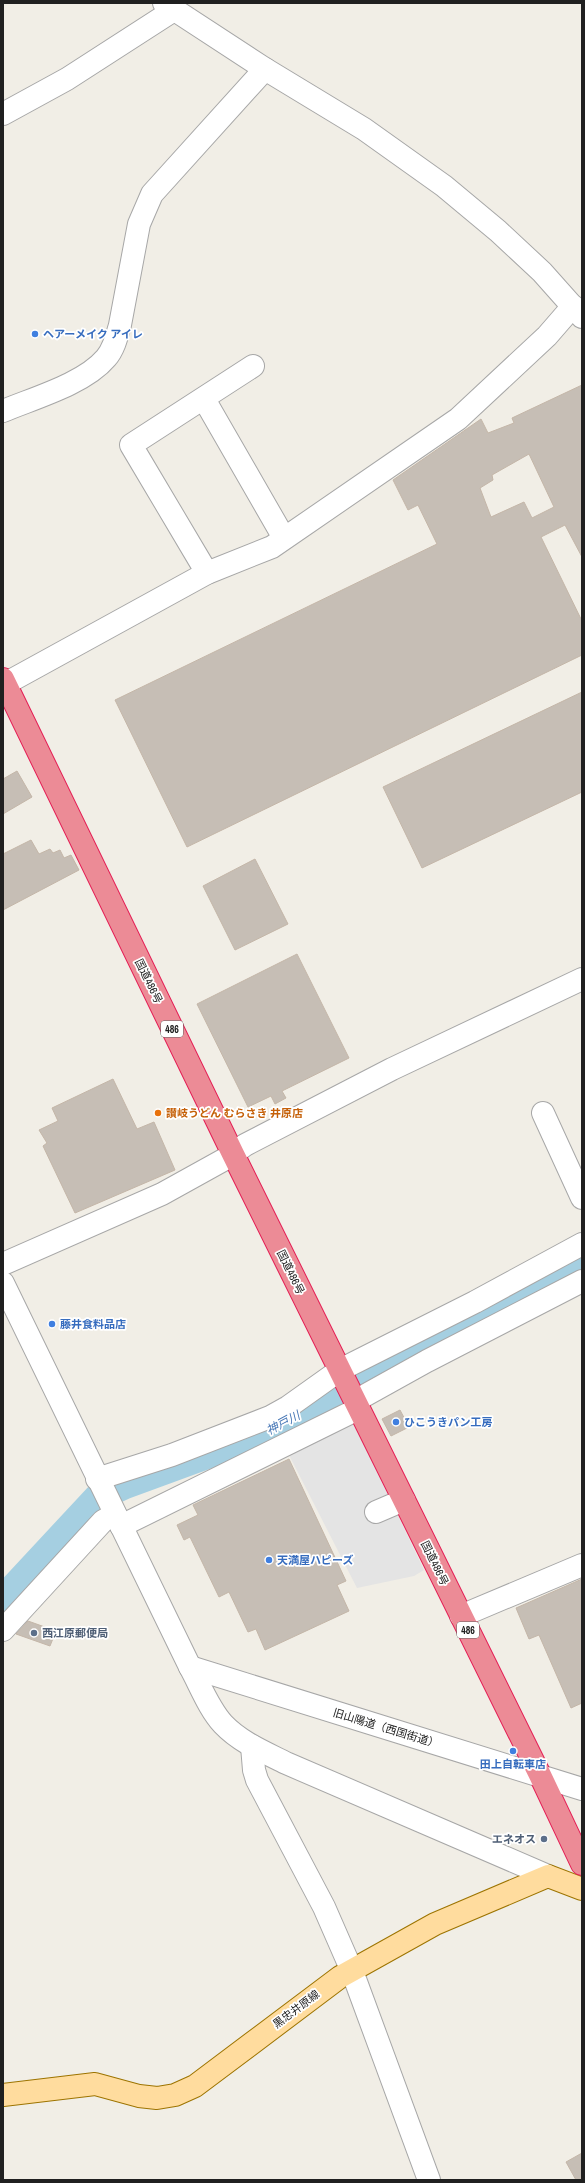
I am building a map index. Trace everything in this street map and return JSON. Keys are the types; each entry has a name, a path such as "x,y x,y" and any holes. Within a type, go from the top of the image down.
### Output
{"highway":[{"name":"国道486号","path":"4,682 233,1154 540,1775 582,1864"}],"main road":[{"path":"548,1876 582,1889"},
{"name":"黒忠井原線","path":"3,2095 95,2084 139,2096 157,2098 175,2095 195,2086 312,1996 352,1971 435,1924 548,1876"}],"street":[{"path":"3,114 67,79 169,6 265,69 364,129 444,186 498,230 542,272 578,312 547,336 458,419 431,440 272,547 207,573 4,682"},
{"path":"3,412 74,381 92,370 106,358 116,341 139,224 152,194 265,69"},
{"path":"207,573 131,445 253,366"},
{"path":"204,399 284,538"},
{"path":"3,1264 162,1194 233,1154 245,1145 392,1069 582,980"},
{"path":"543,1113 582,1198"},
{"path":"98,1482 270,1417 288,1407 350,1391 475,1302 582,1244"},
{"path":"3,1630 103,1521 350,1391 427,1361 582,1281"},
{"path":"3,1283 98,1482 190,1667 222,1723 238,1738 286,1764 548,1876"},
{"path":"376,1512 404,1500"},
{"path":"461,1616 582,1565"},
{"name":"旧山陽道（西国街道）","path":"190,1667 582,1789"},
{"path":"252,1746 254,1770 257,1780 324,1907 352,1971 429,2180"}],"shaded area":[{"path":"353,1421 424,1570 414,1576 357,1588 288,1453"}],"building":[{"path":"582,385 582,557 565,525 541,537 582,621 582,655 187,847 115,700 437,544 418,505 408,510 393,480 481,419 488,433 514,423 512,418","holes":["529,454 554,507 532,518 524,502 491,517 480,488 493,480 492,475"]},
{"path":"582,692 582,792 422,868 383,787"},
{"path":"17,771 32,797 3,814 3,779"},
{"path":"31,840 39,854 50,849 53,853 60,850 64,858 71,855 79,870 3,910 3,854"},
{"path":"255,859 288,924 235,950 203,886"},
{"path":"297,954 349,1058 282,1091 286,1098 275,1104 271,1096 248,1107 197,1004"},
{"path":"113,1079 137,1129 154,1122 175,1170 75,1213 43,1146 47,1143 39,1130 58,1121 52,1108"},
{"path":"400,1410 409,1427 391,1436 382,1419"},
{"name":"天満屋ハピーズ","path":"289,1459 346,1581 337,1585 349,1611 265,1650 256,1629 248,1632 229,1592 219,1597 190,1537 184,1540 177,1525 198,1515 193,1505"},
{"path":"582,1579 582,1703 571,1708 539,1635 529,1639 516,1608"},
{"path":"28,1621 56,1631 50,1646 16,1634"},
{"path":"582,2153 582,2180 576,2180 566,2162"}],"waterway":[{"name":"神戸川","path":"3,1599 97,1498 125,1485 259,1436 517,1296 582,1266"}],"place":[{"name":"ヘアーメイク アイレ","path":"35,334"},
{"name":"讃岐うどん むらさき 井原店","path":"158,1113"},
{"name":"藤井食料品店","path":"52,1324"},
{"name":"ひこうきパン工房","path":"396,1422"},
{"name":"天満屋ハピーズ","path":"269,1560"},
{"name":"西江原郵便局","path":"34,1633"},
{"name":"田上自転車店","path":"513,1751"},
{"name":"エネオス","path":"544,1839"}]}
